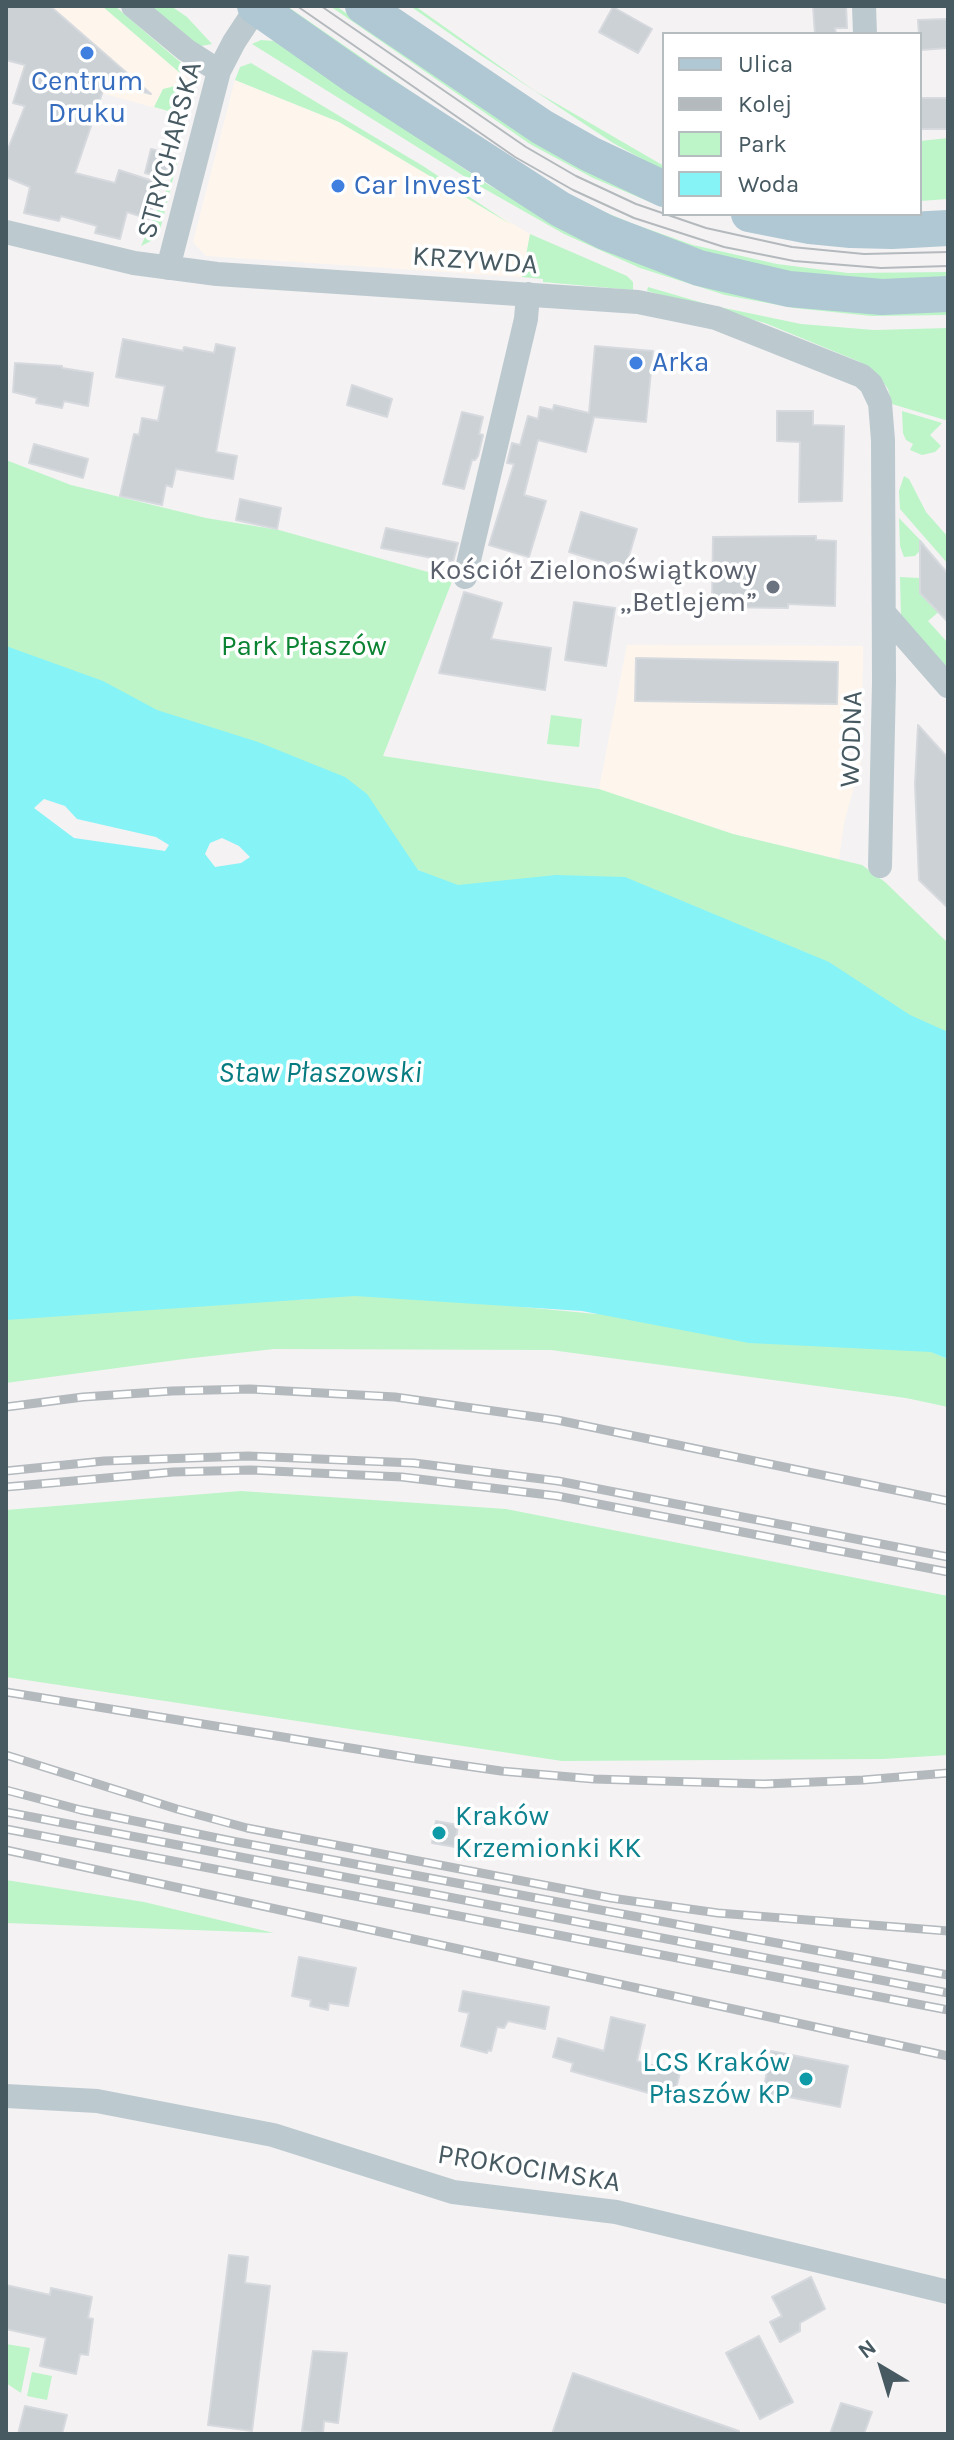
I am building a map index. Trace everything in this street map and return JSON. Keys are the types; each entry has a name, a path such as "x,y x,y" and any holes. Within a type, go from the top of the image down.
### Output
{"main road":[{"path":"363,6 542,127 662,188"},
{"path":"256,7 385,96 560,209 605,232 699,268 789,289 882,297 948,294"},
{"path":"759,216 851,230 948,228"}],"street":[{"path":"133,6 186,50 219,71"},
{"path":"864,6 865,32"},
{"name":"STRYCHARSKA","path":"168,268 219,71 256,7"},
{"name":"KRZYWDA","path":"6,232 134,263 217,274 638,302 716,318 853,371 871,384 880,403 883,440"},
{"path":"465,577 526,319 528,294"},
{"name":"WODNA","path":"880,866 883,440"},
{"path":"884,613 948,686"},
{"name":"PROKOCIMSKA","path":"6,2096 97,2101 273,2135 453,2192 616,2212 948,2292"}],"shaded area":[{"path":"43,6 115,6 186,67 182,72 192,88 189,117 21,71"},
{"path":"235,80 339,122 530,234 522,277 206,256 193,242"},
{"path":"627,645 863,646 862,720 848,727 844,751 861,761 844,823 839,859 733,834 599,789"}],"green space":[{"path":"102,6 115,6 186,67 180,73"},
{"path":"150,6 171,6 187,17 212,44 194,44"},
{"path":"281,6 287,6 523,169 581,202 631,223 693,245 777,264 848,273 948,272 948,279 881,280 794,273 721,257 631,226 597,211 541,182 474,141"},
{"path":"330,6 336,6 457,90 662,202 662,207 593,178 530,144"},
{"path":"410,6 415,6 535,91 662,165 662,170 613,143 479,54"},
{"path":"261,40 274,41 487,184 567,229 948,309 948,315 871,316 794,308 725,295 640,268 564,234 483,188 252,44"},
{"path":"251,63 423,166 512,225 339,122 235,80 240,67"},
{"path":"191,82 189,117 154,107 163,89"},
{"path":"948,138 948,199 922,201 922,141"},
{"path":"179,155 160,230 151,241 141,246 170,182"},
{"path":"530,234 627,276 633,282 633,290 543,282 543,279 522,277"},
{"path":"648,287 710,305 801,324 874,330 948,328 948,417 945,420 892,404 888,389 878,375 860,362 765,323 647,291"},
{"path":"902,411 942,423 930,435 941,446 935,452 922,455 910,450 913,444 906,440 903,433"},
{"name":"Park Płaszów","path":"6,460 71,485 206,518 279,530 453,579 383,756 599,789 733,834 862,865 885,882 948,943 948,1080 736,1024 6,670"},
{"path":"904,476 909,479 926,512 948,537 948,564 900,509 899,491"},
{"path":"899,518 925,545 915,556 904,557 900,546"},
{"path":"927,550 948,604 928,621 948,643 948,674 901,620 900,577 920,578 920,556"},
{"path":"551,715 582,719 579,747 547,744"},
{"path":"325,1288 596,1314 646,1301 932,1352 948,1359 948,1407 906,1398 551,1350 274,1349 6,1383 6,1300 291,1300 309,1299"},
{"path":"241,1491 506,1509 948,1596 948,1755 883,1759 562,1761 6,1677 6,1510"},
{"path":"6,1880 144,1902 274,1933 6,1923"},
{"path":"6,2344 30,2348 21,2393 6,2383"},
{"path":"32,2372 52,2376 47,2400 27,2396"}],"water":[{"name":"Staw Płaszowski","path":"6,646 103,681 157,710 258,742 345,777 367,794 418,870 458,885 556,875 625,877 829,962 910,1015 948,1032 948,1359 931,1352 749,1343 582,1311 355,1296 6,1320","holes":["44,799 65,806 77,819 156,837 169,845 165,851 74,838 34,808","222,838 239,846 250,857 241,863 215,867 205,854 210,843"]}],"building":[{"path":"6,6 50,6 151,94 106,82 75,173 115,183 119,170 159,183 149,219 127,212 120,239 95,233 97,226 61,216 59,221 24,213 30,187 6,177 6,154 25,106 13,103 25,65 6,60"},
{"path":"813,6 846,6 847,28 835,28 836,32 815,32"},
{"path":"613,7 652,29 638,53 599,32"},
{"path":"948,19 948,48 922,50 918,20"},
{"path":"922,98 948,98 948,129 922,129"},
{"path":"151,149 171,154 165,178 145,173"},
{"path":"123,339 183,351 184,347 214,353 216,344 235,348 216,452 237,456 233,479 176,469 172,487 166,485 162,505 120,496 134,434 139,435 142,418 158,421 165,386 116,377"},
{"path":"595,346 653,351 646,422 594,417 586,452 538,440 524,495 546,501 529,557 489,545 514,464 507,463 512,443 520,445 528,416 538,419 540,407 553,410 554,405 589,413"},
{"path":"15,363 62,366 93,373 88,406 64,401 62,408 36,403 37,398 13,392"},
{"path":"352,385 392,399 387,417 347,405"},
{"path":"777,411 813,411 813,425 844,426 842,501 799,502 800,442 777,441"},
{"path":"462,412 483,417 478,456 472,460 464,489 443,484"},
{"path":"34,444 88,459 83,478 29,463"},
{"path":"240,499 281,508 277,529 236,520"},
{"path":"581,512 637,529 625,569 569,552"},
{"path":"386,528 458,543 453,562 381,548"},
{"name":"Kościół Zielonoświątkowy „Betlejem”","path":"816,536 816,540 836,541 835,606 712,607 713,537"},
{"path":"920,541 948,574 948,622 920,593"},
{"path":"464,592 502,603 491,639 551,648 545,690 439,673"},
{"path":"574,602 615,608 606,666 565,660"},
{"path":"636,658 838,662 837,704 635,701"},
{"path":"918,725 948,758 948,908 919,880 915,784"},
{"path":"436,1821 458,1825 455,1847 432,1843"},
{"path":"299,1957 356,1968 348,2006 329,2003 328,2010 310,2006 311,2000 292,1996"},
{"path":"463,1991 549,2007 545,2029 508,2021 504,2028 497,2027 491,2051 487,2053 461,2046 469,2013 459,2011"},
{"path":"611,2017 645,2025 637,2061 680,2073 673,2100 571,2071 573,2063 553,2057 558,2038 604,2051"},
{"name":"LCS Kraków Płaszów KP","path":"771,2051 848,2066 840,2107 763,2092"},
{"path":"229,2255 248,2257 245,2283 270,2286 252,2431 208,2425"},
{"path":"811,2277 825,2309 800,2323 800,2331 780,2342 770,2322 782,2316 772,2297"},
{"path":"6,2285 50,2295 51,2288 92,2297 88,2318 93,2319 88,2355 80,2354 76,2374 40,2366 46,2338 6,2329"},
{"path":"759,2336 793,2402 760,2419 726,2353"},
{"path":"313,2351 347,2353 338,2423 324,2421 323,2434 302,2431"},
{"path":"573,2373 739,2431 739,2434 552,2434"},
{"path":"841,2403 872,2412 864,2434 830,2434"},
{"path":"25,2406 67,2415 62,2434 18,2434"}],"tram line":[{"path":"297,6 515,157 573,190 634,218 724,247 794,261 881,268 948,266"},
{"path":"321,6 526,147 576,176 662,213"},
{"path":"671,216 706,228 792,247 864,254 948,252"}],"railway":[{"path":"6,1407 83,1397 172,1391 250,1389 395,1397 557,1420 948,1501"},
{"path":"6,1471 104,1461 248,1456 414,1463 558,1481 948,1557"},
{"path":"6,1487 173,1472 251,1470 402,1477 557,1496 948,1572"},
{"path":"6,1692 418,1759 501,1771 594,1779 764,1784 948,1773"},
{"path":"6,1755 247,1828 611,1898 718,1913 948,1931"},
{"path":"6,1790 81,1810 232,1841 948,1975"},
{"path":"6,1812 948,1993"},
{"path":"6,1829 948,2010"},
{"path":"6,1850 948,2056"}],"place":[{"name":"Centrum Druku","path":"87,53"},
{"name":"Car Invest","path":"338,186"},
{"name":"Arka","path":"636,363"},
{"name":"Kościół Zielonoświątkowy „Betlejem”","path":"773,587"},
{"name":"Kraków Krzemionki KK","path":"439,1833"},
{"name":"LCS Kraków Płaszów KP","path":"806,2079"}]}
